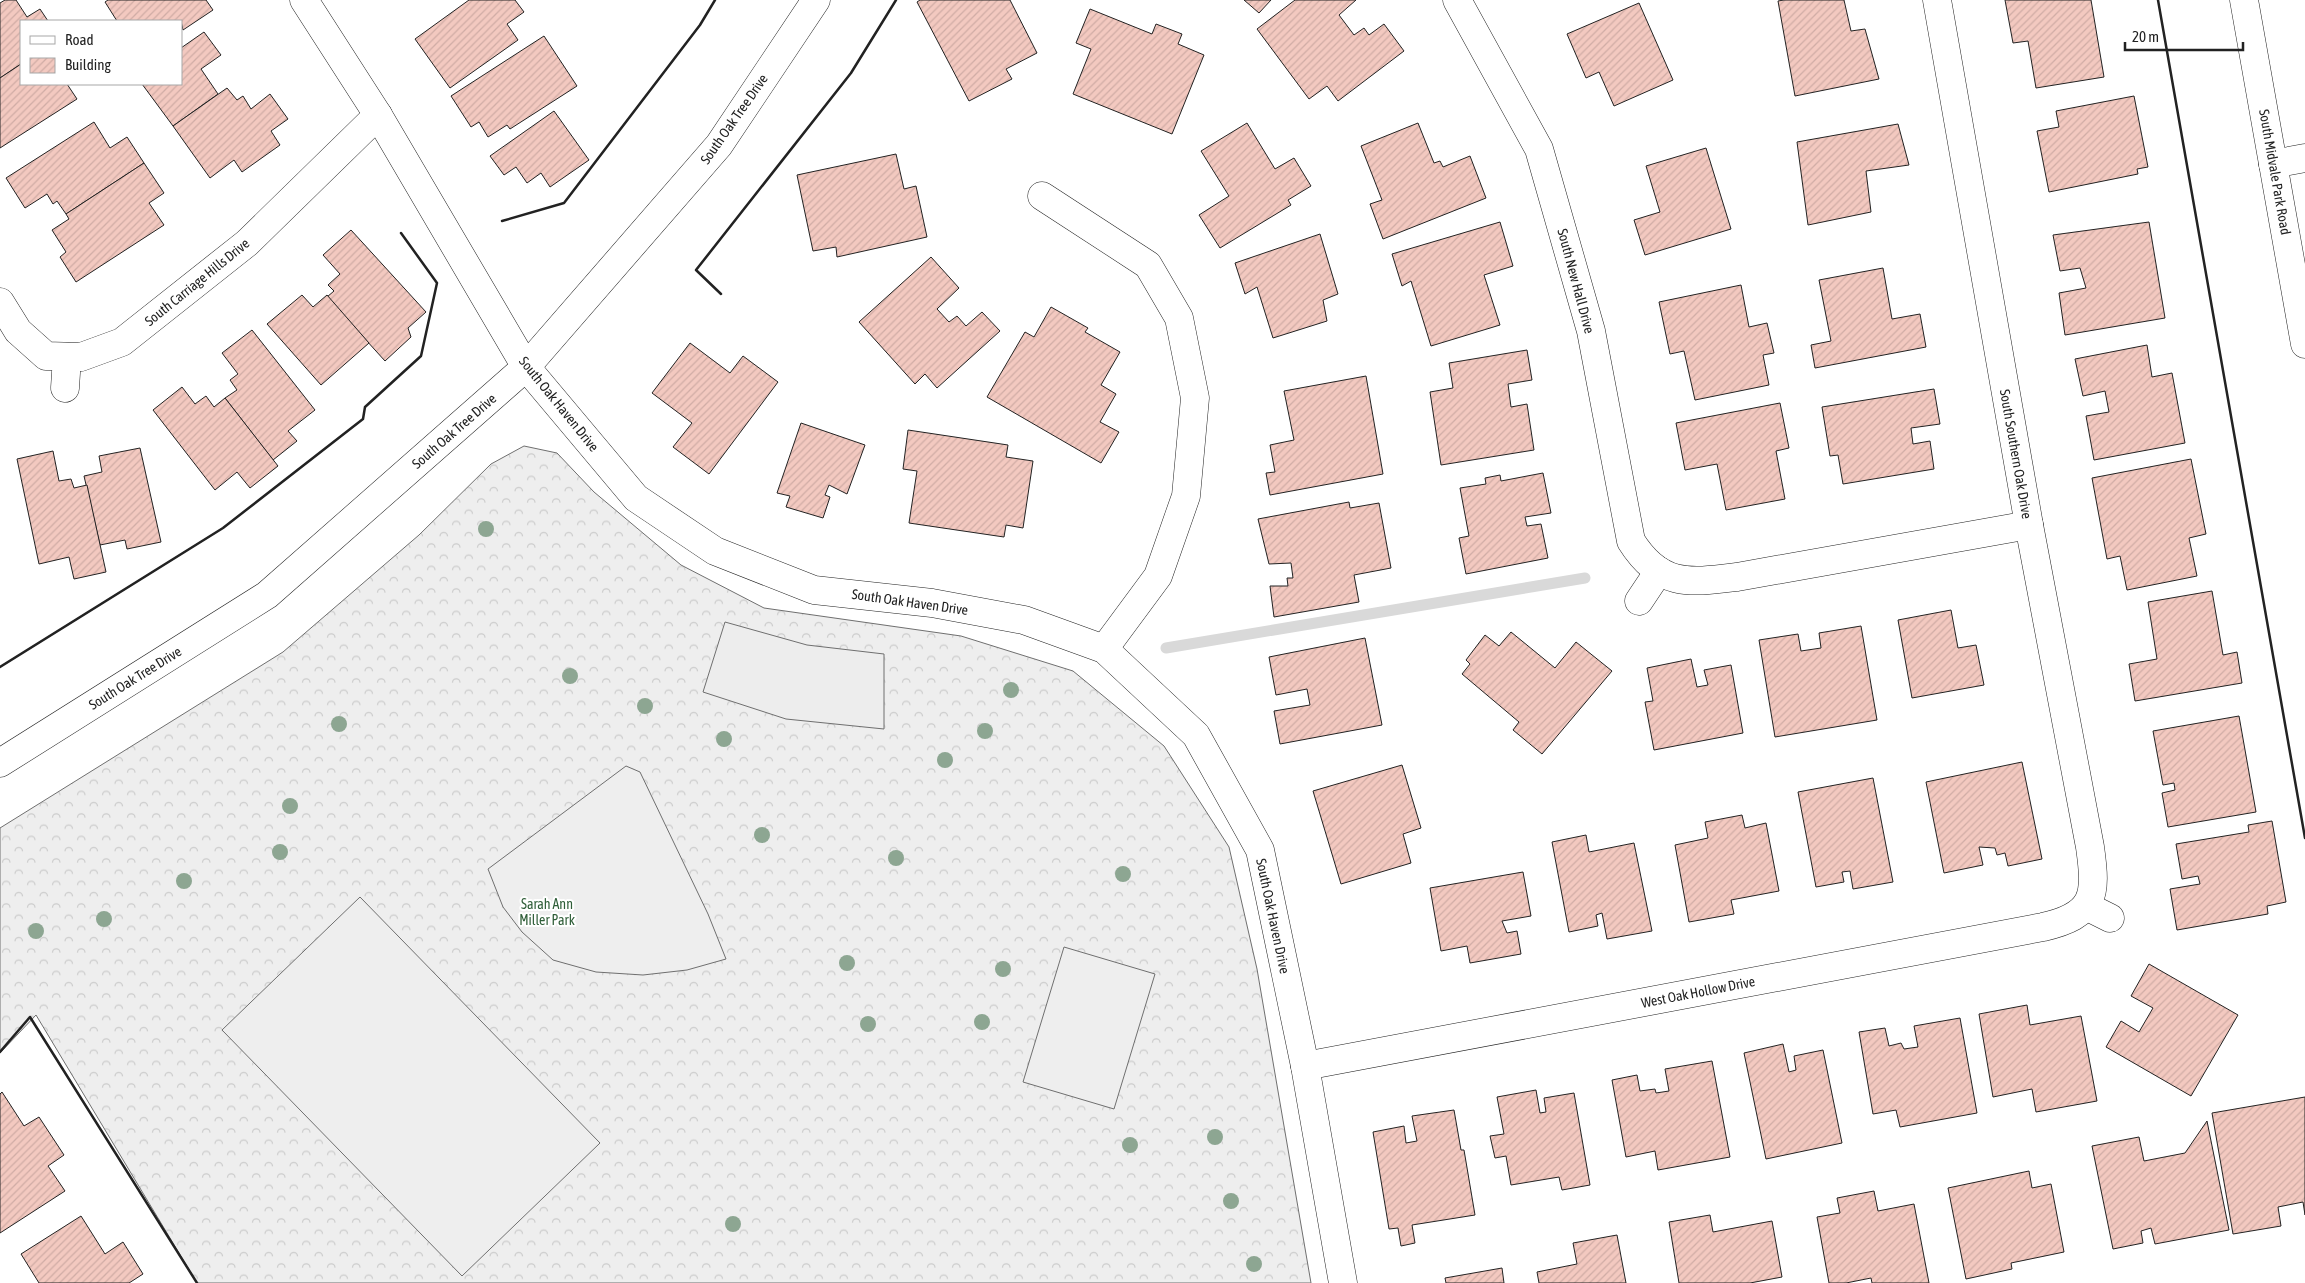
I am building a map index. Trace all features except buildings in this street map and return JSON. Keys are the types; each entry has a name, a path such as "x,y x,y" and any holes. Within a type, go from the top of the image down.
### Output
{"street":[{"name":"South Oak Haven Drive","path":"304,0 378,115 526,367 636,498 715,551 814,590 932,603 1024,620 1104,649 1196,735 1260,850 1305,1066 1343,1283"},
{"name":"South Oak Tree Drive","path":"0,763 267,594 526,367 719,145 816,0"},
{"name":"South New Hall Drive","path":"1457,0 1539,149 1591,331 1631,540 1642,558 1659,571 1674,579 1702,581 1737,577 2029,525"},
{"name":"South Southern Oak Drive","path":"1937,0 2029,525 2090,847 2094,879 2086,906"},
{"name":"South Midvale Park Road","path":"2244,0 2305,344"},
{"name":"South Carriage Hills Drive","path":"0,302 18,331 46,356 81,357 122,342 246,243 378,115"},
{"path":"2273,164 2305,158"},
{"path":"1042,196 1148,265 1180,318 1195,398 1186,496 1158,576 1104,649"},
{"path":"65,388 67,357"},
{"path":"1639,601 1659,571"},
{"path":"2086,906 2110,918"},
{"name":"West Oak Hollow Drive","path":"1305,1066 2043,928 2064,922 2078,915 2086,906"}],"green space":[{"name":"Sarah Ann Miller Park","path":"524,446 557,453 594,492 681,565 764,608 961,636 1073,671 1164,746 1229,847 1257,969 1311,1283 197,1283 36,1015 0,1053 0,828 283,652 419,535 491,464"},
{"path":"626,766 640,772 708,914 726,959 687,970 643,975 596,972 553,960 522,932 503,907 488,869"},
{"path":"360,897 600,1143 462,1276 222,1030"},
{"path":"1064,947 1155,974 1114,1109 1023,1082"}],"shaded area":[{"path":"725,622 807,645 884,654 884,729 786,719 703,692"}],"waterway":[{"path":"1166,648 1585,578"}],"wall":[{"path":"502,221 564,203 700,25 715,0"},
{"path":"721,294 696,270 851,73 896,0"},
{"path":"2158,0 2305,838"},
{"path":"0,667 223,528 363,419 365,407 421,356 437,283 401,233"},
{"path":"0,1052 30,1017 197,1283"}]}
